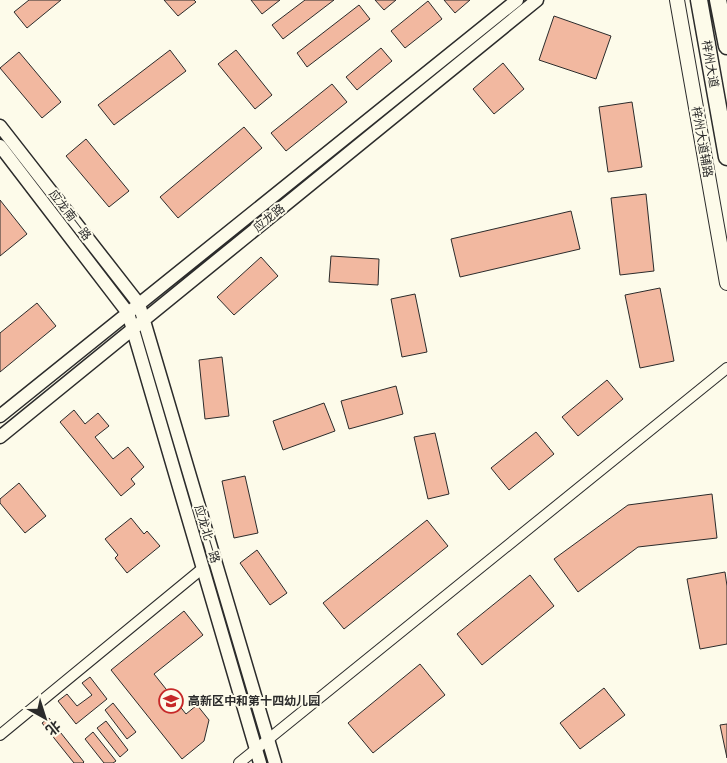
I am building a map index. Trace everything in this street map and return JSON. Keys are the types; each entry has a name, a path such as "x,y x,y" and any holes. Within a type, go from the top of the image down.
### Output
{"highway":[{"name":"梓州大道","path":"699,0 727,157"},
{"name":"梓州大道","path":"718,0 727,46"}],"main road":[{"name":"梓州大道辅路","path":"677,0 727,284"}],"street":[{"name":"应龙路","path":"0,416 517,0"},
{"name":"应龙路","path":"0,437 537,0"},
{"name":"应龙南一路","path":"0,126 139,304"},
{"name":"应龙南一路","path":"0,146 128,314"},
{"name":"应龙北一路","path":"139,304 275,763"},
{"name":"应龙北一路","path":"128,314 134,328 260,763"},
{"path":"239,763 727,368"},
{"path":"0,735 204,568"}],"building":[{"path":"29,0 61,0 27,28 14,12"},
{"path":"164,0 194,0 196,2 178,16"},
{"path":"251,0 280,0 262,14"},
{"path":"305,0 334,0 283,39 272,25"},
{"path":"375,0 396,0 384,10"},
{"path":"444,0 470,0 455,13"},
{"path":"428,1 442,19 405,48 391,31"},
{"path":"359,5 370,19 307,67 297,53"},
{"path":"554,16 611,36 596,79 539,60"},
{"path":"381,48 392,61 357,90 346,77"},
{"path":"170,50 186,71 114,125 98,105"},
{"path":"236,50 272,95 255,109 218,64"},
{"path":"19,52 61,102 42,118 0,68"},
{"path":"503,63 524,89 494,114 473,89"},
{"path":"332,84 347,102 286,151 271,133"},
{"path":"632,102 642,167 608,172 599,107"},
{"path":"244,127 262,148 178,218 160,197"},
{"path":"86,139 129,191 109,207 66,156"},
{"path":"646,194 654,271 620,275 611,198"},
{"path":"0,200 27,234 0,256"},
{"path":"571,211 580,249 460,277 451,239"},
{"path":"331,256 379,259 378,285 329,282"},
{"path":"261,257 278,276 234,315 217,297"},
{"path":"660,288 674,361 640,368 625,295"},
{"path":"415,294 427,352 402,357 391,299"},
{"path":"37,303 56,326 0,372 0,333"},
{"path":"222,357 229,416 205,419 199,360"},
{"path":"607,380 623,399 578,436 562,417"},
{"path":"396,386 403,414 349,429 341,401"},
{"path":"324,403 335,431 283,450 273,421"},
{"path":"74,410 85,424 98,413 109,426 95,437 113,459 128,447 144,467 131,479 135,484 121,496 60,422"},
{"path":"536,432 554,454 509,490 491,468"},
{"path":"435,433 449,494 428,499 414,437"},
{"path":"245,476 258,533 234,538 222,481"},
{"path":"19,483 46,516 25,533 0,503 0,499"},
{"path":"712,494 717,538 638,547 578,592 554,559 628,505"},
{"path":"131,518 144,534 147,531 160,546 127,573 115,558 118,555 105,539"},
{"path":"427,520 448,546 344,629 323,603"},
{"path":"257,550 287,593 270,605 240,563"},
{"path":"725,572 727,586 727,644 700,649 687,579"},
{"path":"530,575 554,606 482,665 457,634"},
{"path":"184,611 203,635 154,674 186,714 197,705 209,720 204,741 182,759 111,670"},
{"path":"420,664 445,695 373,753 348,723"},
{"path":"90,677 107,699 76,724 58,701 67,694 77,706 92,695 82,683"},
{"path":"604,688 625,715 580,749 560,723"},
{"path":"113,703 136,732 127,739 105,710"},
{"path":"49,718 83,763 74,763 42,723"},
{"path":"106,721 128,750 120,757 97,728"},
{"path":"727,724 727,758 720,725"},
{"path":"93,732 116,761 104,763 85,739"}],"place":[{"name":"高新区中和第十四幼儿园","path":"171,701"}]}
